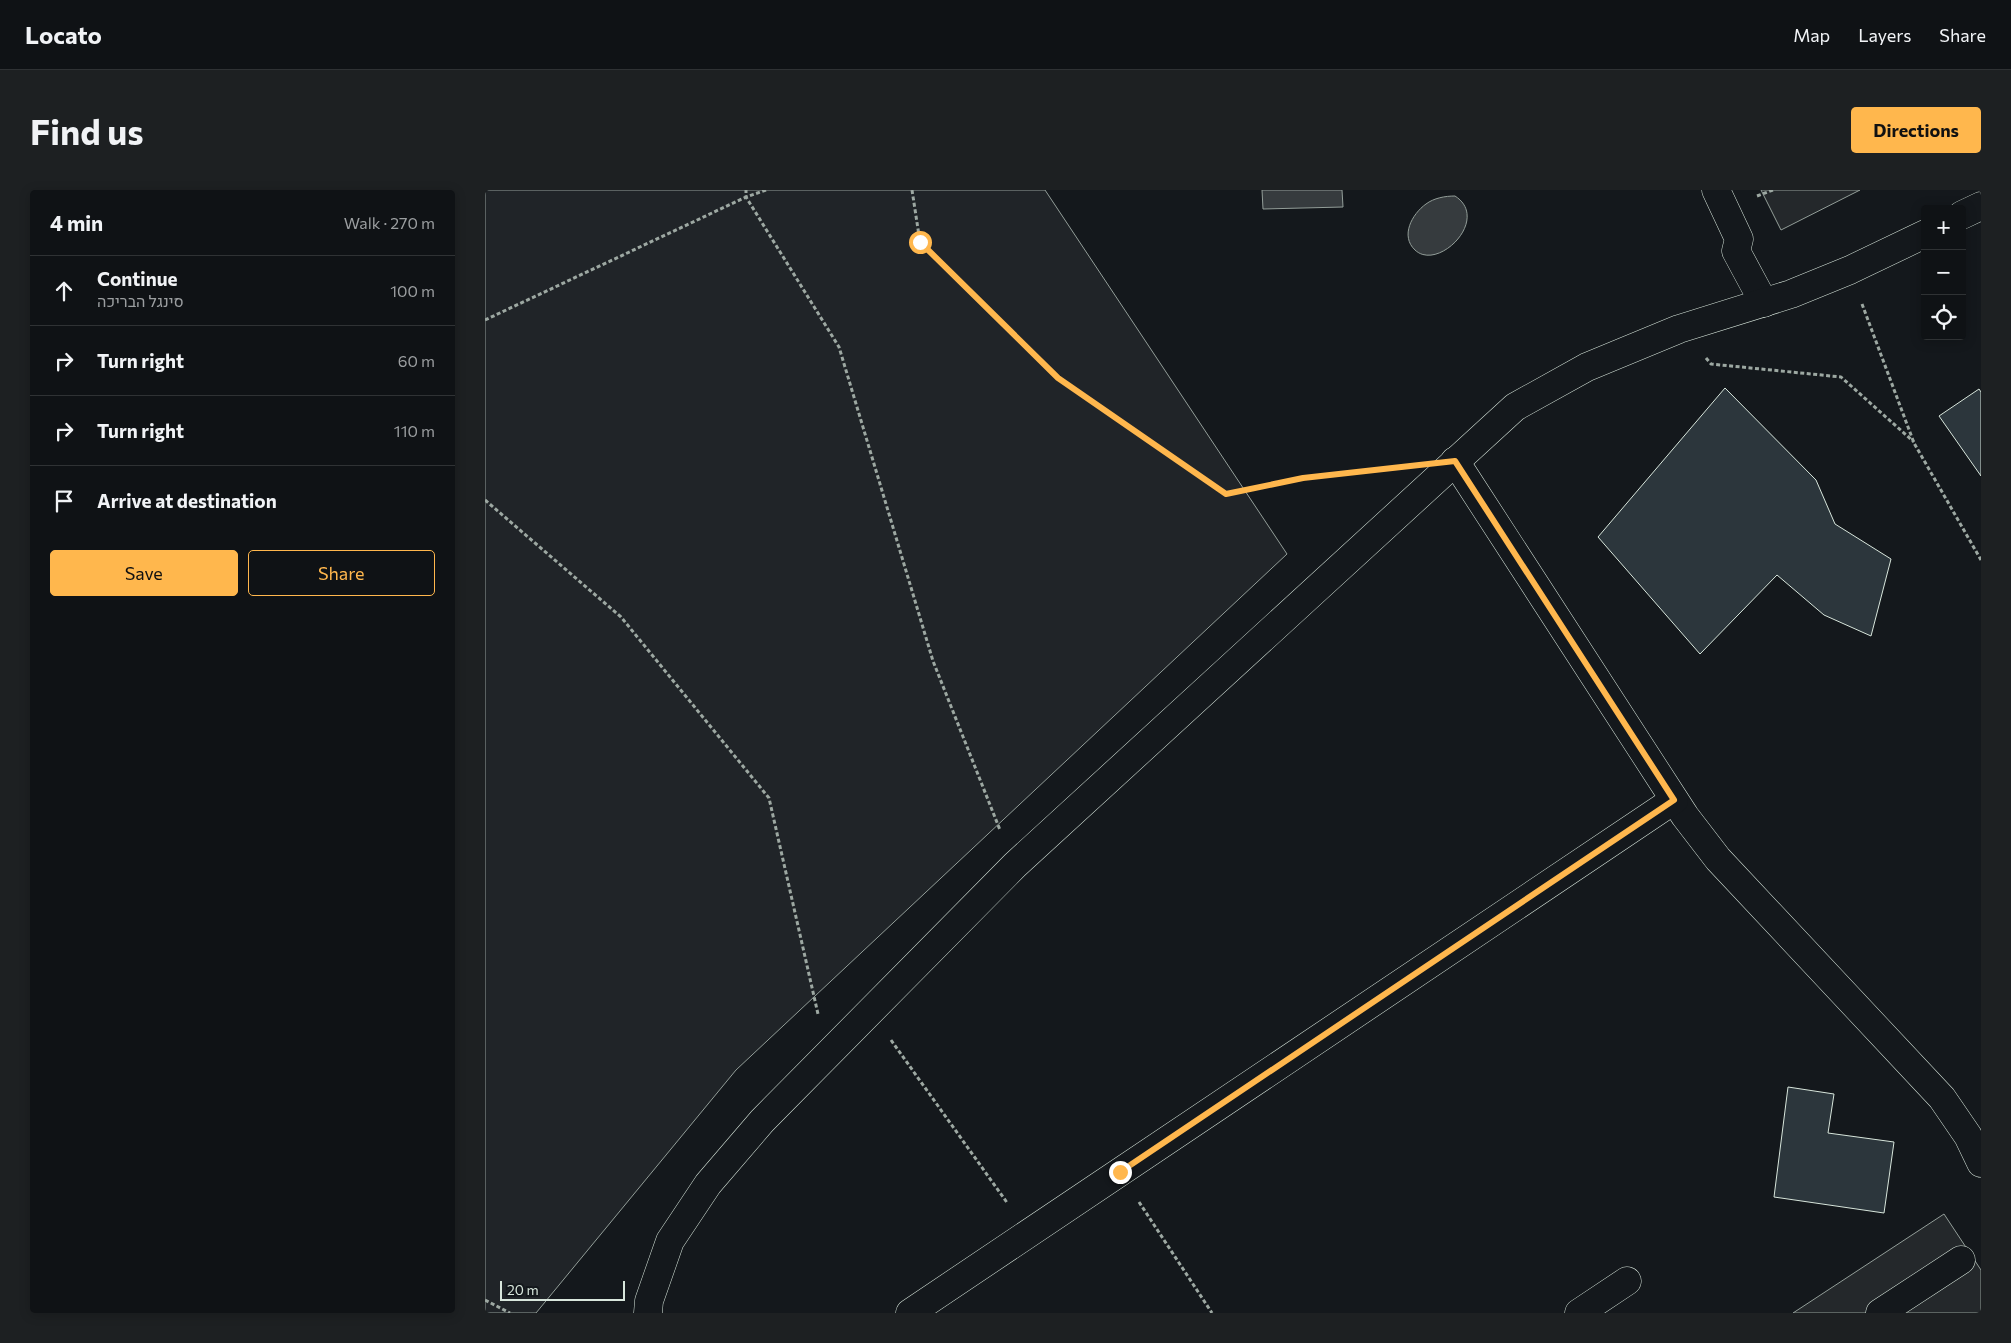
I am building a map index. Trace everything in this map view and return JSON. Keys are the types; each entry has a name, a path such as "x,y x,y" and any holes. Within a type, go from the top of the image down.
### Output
{"street":[{"path":"1716,190 1739,239 1735,251 1764,303"},
{"path":"1966,213 1981,206"},
{"path":"648,1313 649,1300 670,1241 708,1184 761,1121 1015,865 1515,407 1587,368 1679,329 1791,294 1850,270 1921,236"},
{"path":"1455,461 1674,800 1718,859 1942,1098 1968,1136 1981,1163"},
{"path":"910,1313 1674,800"},
{"path":"1879,1313 1961,1260"},
{"path":"1579,1313 1627,1281"}],"path":[{"path":"746,190 746,198 839,347 933,662 1015,865"},
{"path":"485,320 766,190"},
{"path":"912,190 920,242 1058,378 1226,494 1303,478 1398,467"},
{"path":"1850,270 1914,443 1981,560"},
{"path":"1679,329 1711,364 1841,377 1914,443"},
{"path":"485,500 621,617 769,798 827,1054"},
{"path":"870,1011 1029,1233"},
{"path":"1120,1172 1212,1313"},
{"path":"485,1300 510,1313"}],"shaded area":[{"path":"485,190 1045,190 1287,554 736,1070 536,1313 485,1313"},
{"path":"1262,190 1342,190 1343,207 1263,209"},
{"path":"1761,190 1860,190 1781,230"},
{"path":"1455,196 1465,206 1467,217 1464,229 1457,240 1447,249 1436,254 1425,255 1415,250 1408,238 1408,232 1416,213 1433,200"},
{"path":"1944,1214 1981,1270 1981,1313 1793,1313"}],"building":[{"path":"1725,388 1816,480 1835,524 1891,559 1871,636 1824,615 1777,575 1700,654 1598,537"},
{"path":"1979,389 1981,392 1981,476 1939,416"},
{"path":"1788,1087 1834,1094 1828,1133 1894,1142 1884,1213 1774,1197"}],"route":[{"path":"920,242 1058,378 1226,494 1303,478 1455,461 1674,800 1120,1172"}]}
